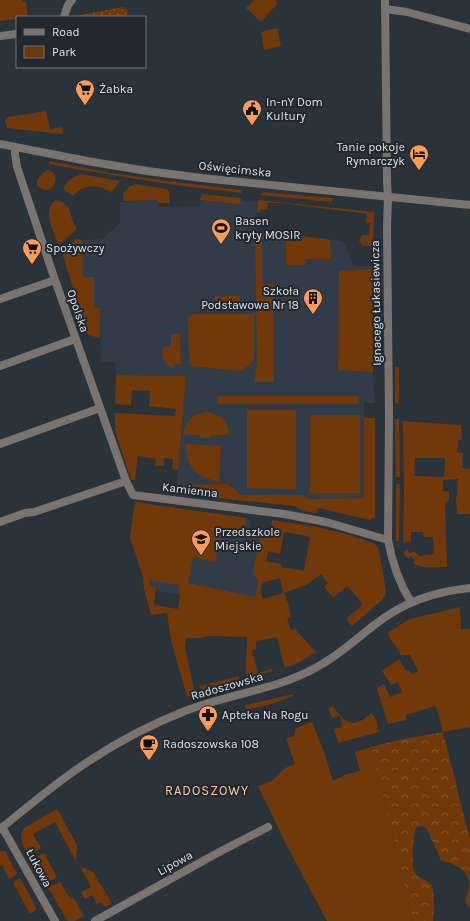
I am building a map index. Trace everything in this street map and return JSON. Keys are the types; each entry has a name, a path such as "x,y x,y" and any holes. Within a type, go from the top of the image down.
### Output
{"street":[{"path":"64,16 68,5 72,0"},
{"name":"Ignacego Łukasiewicza","path":"385,0 388,198 388,540 396,571 405,593 411,602"},
{"path":"385,9 407,12 470,29"},
{"path":"0,36 16,34"},
{"name":"Oświęcimska","path":"0,144 87,161 155,172 388,198 470,205"},
{"name":"Opolska","path":"15,147 17,167 75,339 126,481"},
{"path":"0,299 55,280"},
{"path":"0,366 75,339"},
{"path":"0,444 100,408"},
{"path":"0,522 26,512 34,512 126,481"},
{"name":"Kamienna","path":"126,481 133,495 284,514 326,522 388,540"},
{"name":"Radoszowska","path":"1,828 89,761 127,738 165,719 195,707 297,677 317,668 374,625 411,602 430,595 470,588"},
{"name":"Lipowa","path":"95,921 221,851 268,827"},
{"name":"Łukowa","path":"1,828 12,843 54,921"}],"shaded area":[{"path":"201,196 257,202 255,230 343,241 354,266 373,266 373,384 375,403 364,403 365,498 309,499 303,495 241,495 228,484 177,485 186,376 116,375 115,362 101,362 100,308 94,307 94,277 83,277 82,240 102,239 120,223 120,202 157,200 159,207 200,206"},
{"name":"Przedszkole Miejskie","path":"135,502 251,519 250,530 270,533 262,583 256,606 187,597 144,588 143,577 130,537"}],"green space":[{"path":"0,0 26,1 28,16 16,16 16,19 0,21"},
{"path":"254,0 275,0 278,3 261,22 246,8"},
{"path":"124,7 128,10 127,16 79,16"},
{"path":"277,28 281,46 264,50 261,32"},
{"path":"46,111 50,129 61,127 63,134 7,128 5,121 8,117"},
{"path":"49,161 112,173 242,190 242,193 121,177 49,164"},
{"path":"47,170 52,172 56,180 52,188 47,190 37,186 37,180"},
{"path":"81,174 120,181 111,193 96,186 91,186 81,189 73,196 63,189 70,179"},
{"path":"135,184 167,189 169,192 170,203 158,203 157,200 124,201 123,193 130,186"},
{"path":"263,192 333,198 332,202 259,195"},
{"path":"201,194 241,198 240,204 200,200"},
{"path":"58,200 68,206 77,229 60,244 58,244 50,222 49,214 50,208 54,201"},
{"path":"258,200 374,212 373,246 362,246 359,241 362,235 369,235 370,223 366,223 367,214 282,203 268,203 267,210 261,209 260,213 257,212"},
{"path":"255,230 330,240 331,259 306,259 306,265 286,265 286,239 262,239 262,284 274,284 274,382 254,382 257,363"},
{"path":"76,239 82,240 83,277 94,277 94,307 100,308 100,338 88,335 62,253"},
{"path":"373,269 373,372 338,370 339,271"},
{"path":"215,296 240,296 240,306 215,306"},
{"path":"193,314 254,314 254,361 241,371 192,366 189,362 188,316 192,317"},
{"path":"171,334 180,334 181,364 174,364 173,368 165,362 163,354 163,347 171,347"},
{"path":"395,367 399,367 399,404 395,403"},
{"path":"116,375 186,376 178,470 172,469 173,459 164,458 164,466 155,466 156,459 138,456 135,480 131,480 115,430 115,413 175,416 176,409 149,406 150,391 132,390 131,405 115,404"},
{"path":"218,396 359,396 359,404 218,404"},
{"path":"247,410 296,410 296,489 247,488"},
{"path":"207,412 223,419 227,426 229,435 211,435 211,438 200,438 200,435 183,434 188,421 191,418"},
{"path":"310,415 360,415 360,493 310,493"},
{"path":"364,418 375,418 375,517 370,520 318,508 316,513 303,511 295,506 165,492 166,483 177,485 228,484 241,495 303,495 309,499 364,498"},
{"path":"395,419 399,419 400,477 396,477"},
{"path":"403,421 461,425 462,440 458,440 457,452 463,453 462,468 470,469 470,514 457,514 456,502 458,479 443,480 443,491 449,491 449,501 445,502 447,567 417,565 413,563 415,560 411,556 409,559 405,556 404,551 408,549 409,553 415,552 421,557 423,555 434,554 433,537 424,537 423,532 411,532 411,541 403,543","holes":["415,458 445,458 444,477 414,476"]},
{"path":"185,444 221,446 219,482 204,477 194,470 188,460"},
{"path":"396,484 400,484 399,541 396,541"},
{"path":"135,502 246,518 244,533 222,529 215,562 193,557 188,583 255,597 259,581 253,573 260,538 262,532 270,533 272,520 318,527 350,535 373,543 377,546 386,591 382,600 352,626 346,619 363,604 347,586 333,598 324,586 328,583 321,574 308,584 284,593 291,617 287,618 291,630 295,629 316,652 298,663 285,668 277,637 256,641 256,649 252,651 258,673 272,669 273,671 248,678 246,667 247,637 212,636 186,638 185,647 195,694 187,697 171,640 167,613 151,615 144,588 143,577 130,537","holes":["284,532 310,537 304,571 281,567 281,564 266,561 268,551 280,554","280,578 283,593 263,599 261,592 262,583","150,580 179,585 178,591 180,595 178,609 154,605 156,587 149,585"]},
{"path":"460,607 461,629 470,629 470,727 443,732 436,706 406,715 406,720 388,724 377,688 384,684 390,697 402,692 398,682 391,685 382,671 399,659 406,671 410,671 412,674 418,671 410,655 401,655 387,633 410,619"},
{"path":"239,676 240,681 201,692 200,686"},
{"path":"293,694 293,696 275,703 246,710 245,705"},
{"path":"333,706 343,718 350,723 360,721 371,713 376,720 379,732 338,743 334,729 342,727 340,716 332,718 328,708"},
{"path":"312,722 324,752 333,781 347,774 360,771 355,752 371,747 413,921 327,921 288,848 258,786 272,781 285,768 295,764 286,738 294,736 296,728"},
{"path":"443,732 470,840 470,908 465,901 469,890 469,880 467,875 460,868 441,860 427,829 422,826 417,827 413,846 414,870 417,875 432,886 434,893 434,909 433,921 413,921 371,747 398,740"},
{"path":"57,809 77,845 76,861 55,822 33,834 41,848 29,855 22,844 21,835 24,828"},
{"path":"0,851 5,851 17,874 9,879 2,865 0,865"},
{"path":"44,853 57,877 45,884 31,860"},
{"path":"80,866 93,872 112,903 105,907 101,902 97,904 92,895 85,899 81,892 91,887"},
{"path":"20,878 37,909 30,914 13,883"},
{"path":"60,882 70,899 73,897 84,916 75,921 68,921 48,888"}],"place":[{"name":"Żabka","path":"85,106"},
{"name":"In-nY Dom Kultury","path":"252,126"},
{"name":"Tanie pokoje Rymarczyk","path":"419,171"},
{"name":"Basen kryty MOSIR","path":"221,245"},
{"name":"Spożywczy","path":"32,265"},
{"name":"Szkoła Podstawowa Nr 18","path":"313,315"},
{"name":"Przedszkole Miejskie","path":"201,556"},
{"name":"Apteka Na Rogu","path":"208,732"},
{"name":"Radoszowska 108","path":"149,761"}],"district":[{"name":"RADOSZOWY","path":"207,790"}]}
